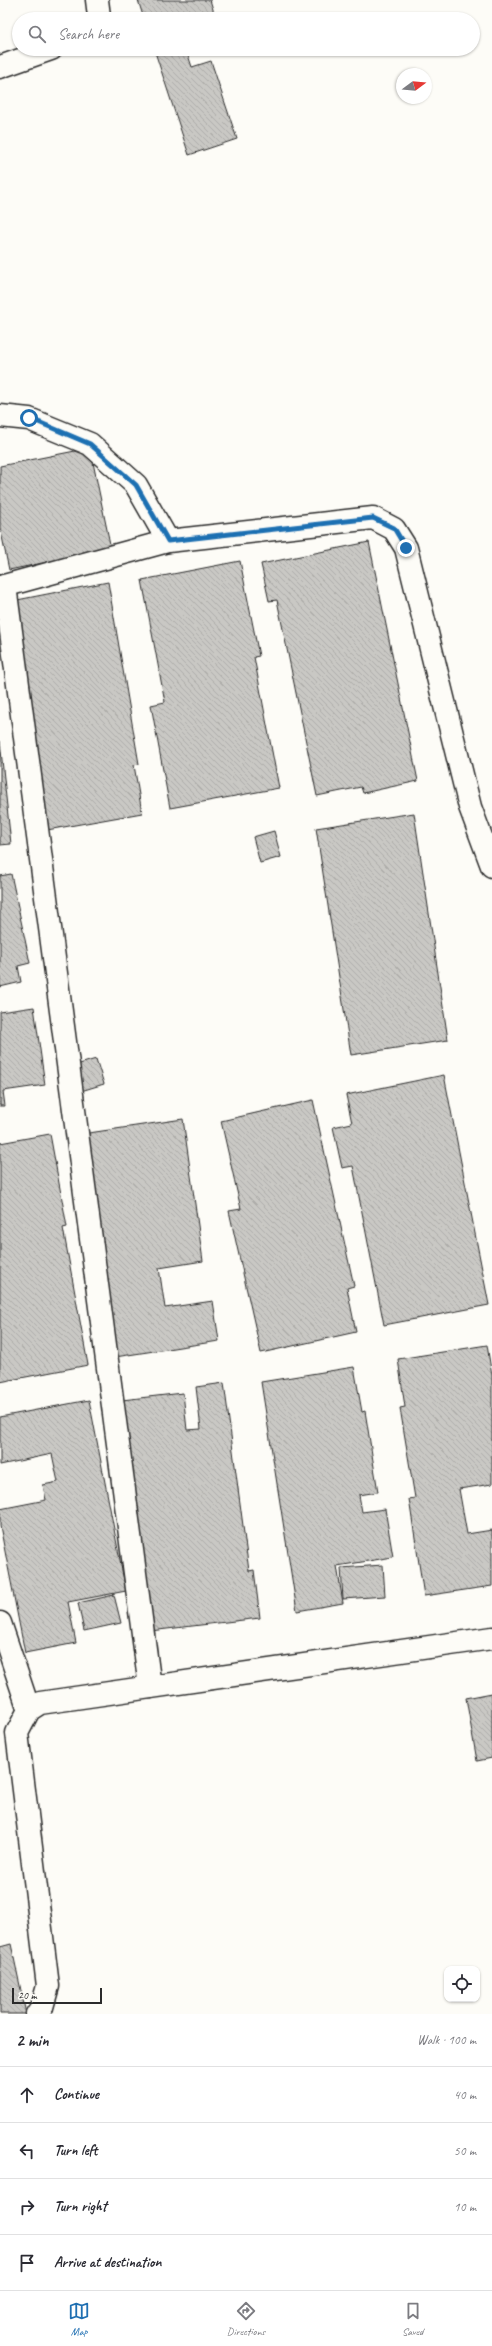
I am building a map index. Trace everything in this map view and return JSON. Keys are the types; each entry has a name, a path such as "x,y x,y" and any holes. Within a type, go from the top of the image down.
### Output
{"street":[{"path":"97,0 98,12"},
{"path":"0,67 31,56"},
{"path":"0,416 29,418 90,444 136,485 168,541"},
{"path":"150,1687 3,586 168,541 373,518 394,528 406,548 470,807 492,866"},
{"path":"0,1623 29,1710"},
{"path":"37,2014 42,2007 48,1986 17,1733 29,1710 40,1703 492,1638"}],"building":[{"path":"138,0 210,0 214,12 142,12"},
{"path":"156,56 188,56 192,67 211,61 237,139 189,155"},
{"path":"90,448 111,549 9,570 0,527 0,466"},
{"path":"369,542 418,781 363,793 361,787 317,796 277,600 269,601 261,564"},
{"path":"240,561 259,656 254,657 279,788 170,808 151,705 165,702 142,580"},
{"path":"108,582 139,764 134,765 142,813 47,830 7,602"},
{"path":"0,741 11,844 0,845"},
{"path":"414,813 448,1040 351,1055 316,828"},
{"path":"274,831 281,857 260,863 253,837"},
{"path":"11,874 30,963 18,966 21,982 0,987 0,876"},
{"path":"34,1007 45,1085 3,1091 5,1106 0,1106 0,1012"},
{"path":"96,1059 104,1084 81,1091 73,1066"},
{"path":"444,1075 489,1305 384,1325 353,1166 342,1168 333,1127 352,1123 346,1095"},
{"path":"313,1100 354,1286 347,1288 356,1332 261,1353 229,1211 241,1209 221,1121"},
{"path":"183,1119 203,1261 159,1268 165,1308 213,1301 219,1341 115,1357 82,1134"},
{"path":"50,1134 67,1227 63,1228 88,1365 0,1382 0,1143"},
{"path":"487,1345 492,1376 492,1484 459,1489 467,1534 492,1530 492,1586 424,1596 409,1499 415,1498 400,1408 405,1407 398,1359"},
{"path":"354,1367 362,1412 365,1411 378,1492 359,1495 362,1512 385,1509 393,1557 337,1566 343,1603 297,1611 261,1382"},
{"path":"224,1383 249,1571 254,1570 260,1618 150,1631 122,1400 183,1393 187,1430 201,1429 196,1387"},
{"path":"89,1400 126,1591 68,1602 76,1643 25,1653 0,1526 0,1509 46,1500 43,1485 58,1482 52,1454 0,1465 0,1417"},
{"path":"383,1565 385,1596 343,1599 341,1568"},
{"path":"114,1595 121,1623 84,1631 78,1603"},
{"path":"492,1693 492,1758 477,1761 466,1698"},
{"path":"11,1944 26,2014 0,2014 0,1947"}],"route":[{"path":"29,418 90,444 136,485 168,541 373,518 394,528 406,548"}]}
